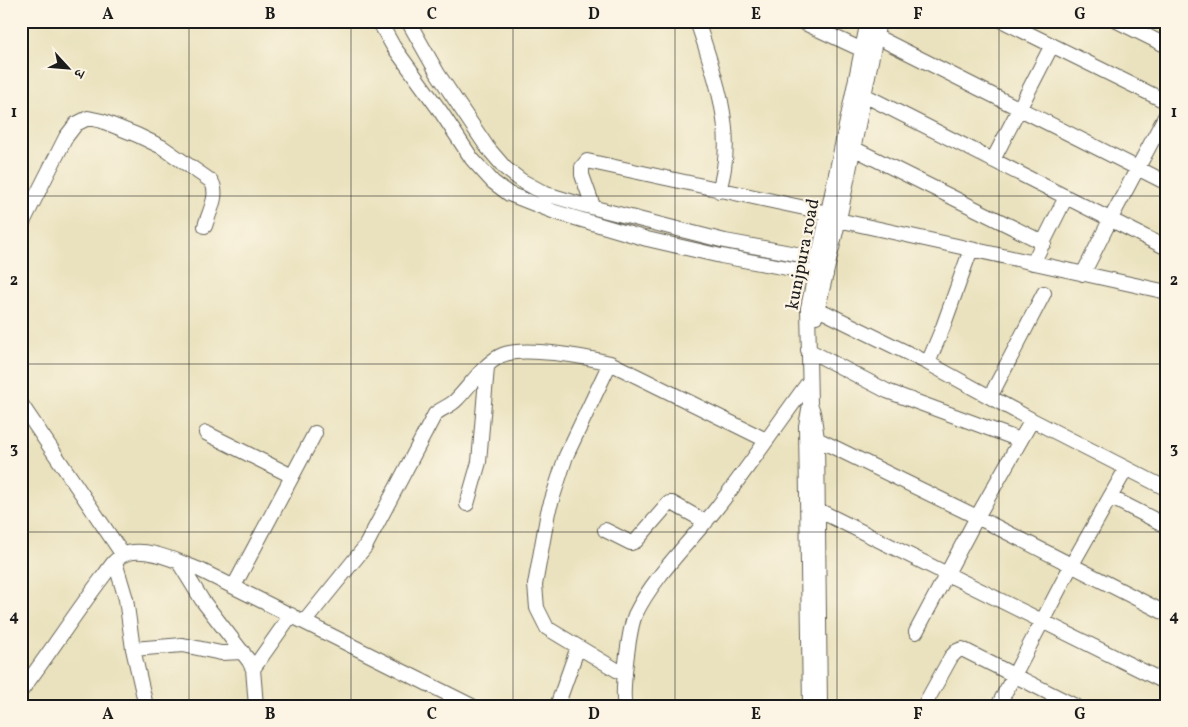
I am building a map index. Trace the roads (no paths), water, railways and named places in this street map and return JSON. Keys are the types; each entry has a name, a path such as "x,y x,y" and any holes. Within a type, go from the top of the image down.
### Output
{"street":[{"path":"379,21 393,46 472,159 493,182 509,194 555,212 646,239 721,256 820,274"},
{"path":"408,21 438,74 487,148 505,168 522,181 546,194 583,205 725,241 824,258"},
{"path":"697,21 718,90 724,122 725,160 719,191"},
{"path":"800,21 867,52"},
{"name":"kunjpura road","path":"833,216 853,148 864,95 868,21"},
{"name":"kunjpura road","path":"810,330 807,318 824,258 867,52 877,37 880,21"},
{"path":"1003,21 1167,102"},
{"path":"1117,21 1167,46"},
{"path":"877,37 1167,183"},
{"path":"993,160 1052,45"},
{"path":"864,95 1167,248"},
{"path":"1083,274 1167,112"},
{"path":"21,226 66,138 76,124 88,118 102,121 154,143 187,163 211,181 215,186 216,194 205,226"},
{"path":"853,148 1044,243"},
{"path":"593,206 582,175 582,167 587,161 1167,292"},
{"path":"1034,263 1066,197"},
{"path":"928,363 971,249"},
{"name":"kunjpura road","path":"810,330 818,309 820,274"},
{"path":"990,397 1044,293"},
{"path":"818,309 928,363 1032,420 1167,489"},
{"path":"810,330 808,383 817,439 820,706"},
{"path":"808,350 887,391 1020,440"},
{"path":"305,621 365,547 435,414 455,402 481,372 501,355 514,352 548,353 586,357 610,363 766,440"},
{"path":"610,363 566,456 548,512 535,585 537,608 547,628 625,675"},
{"path":"467,504 479,462 487,367"},
{"path":"625,706 623,699 626,657 635,616 657,580 706,522 808,383"},
{"path":"21,404 119,558 133,649 146,706"},
{"path":"810,404 806,426 810,706"},
{"path":"916,632 977,517 1032,420"},
{"path":"234,586 315,432"},
{"path":"206,433 292,476"},
{"path":"817,439 977,517 1167,614"},
{"path":"998,706 1071,566 1126,469"},
{"path":"1110,497 1167,526"},
{"path":"605,530 631,543 636,541 669,503 706,522"},
{"path":"818,510 1167,683"},
{"path":"21,691 92,592 119,558 139,551 163,556 200,570 472,706"},
{"path":"178,561 202,600 254,669 256,706"},
{"path":"254,669 291,615"},
{"path":"133,649 183,645 221,653 243,652"},
{"path":"558,706 578,647"},
{"path":"924,706 942,672 957,651 962,649 1075,706"}]}
